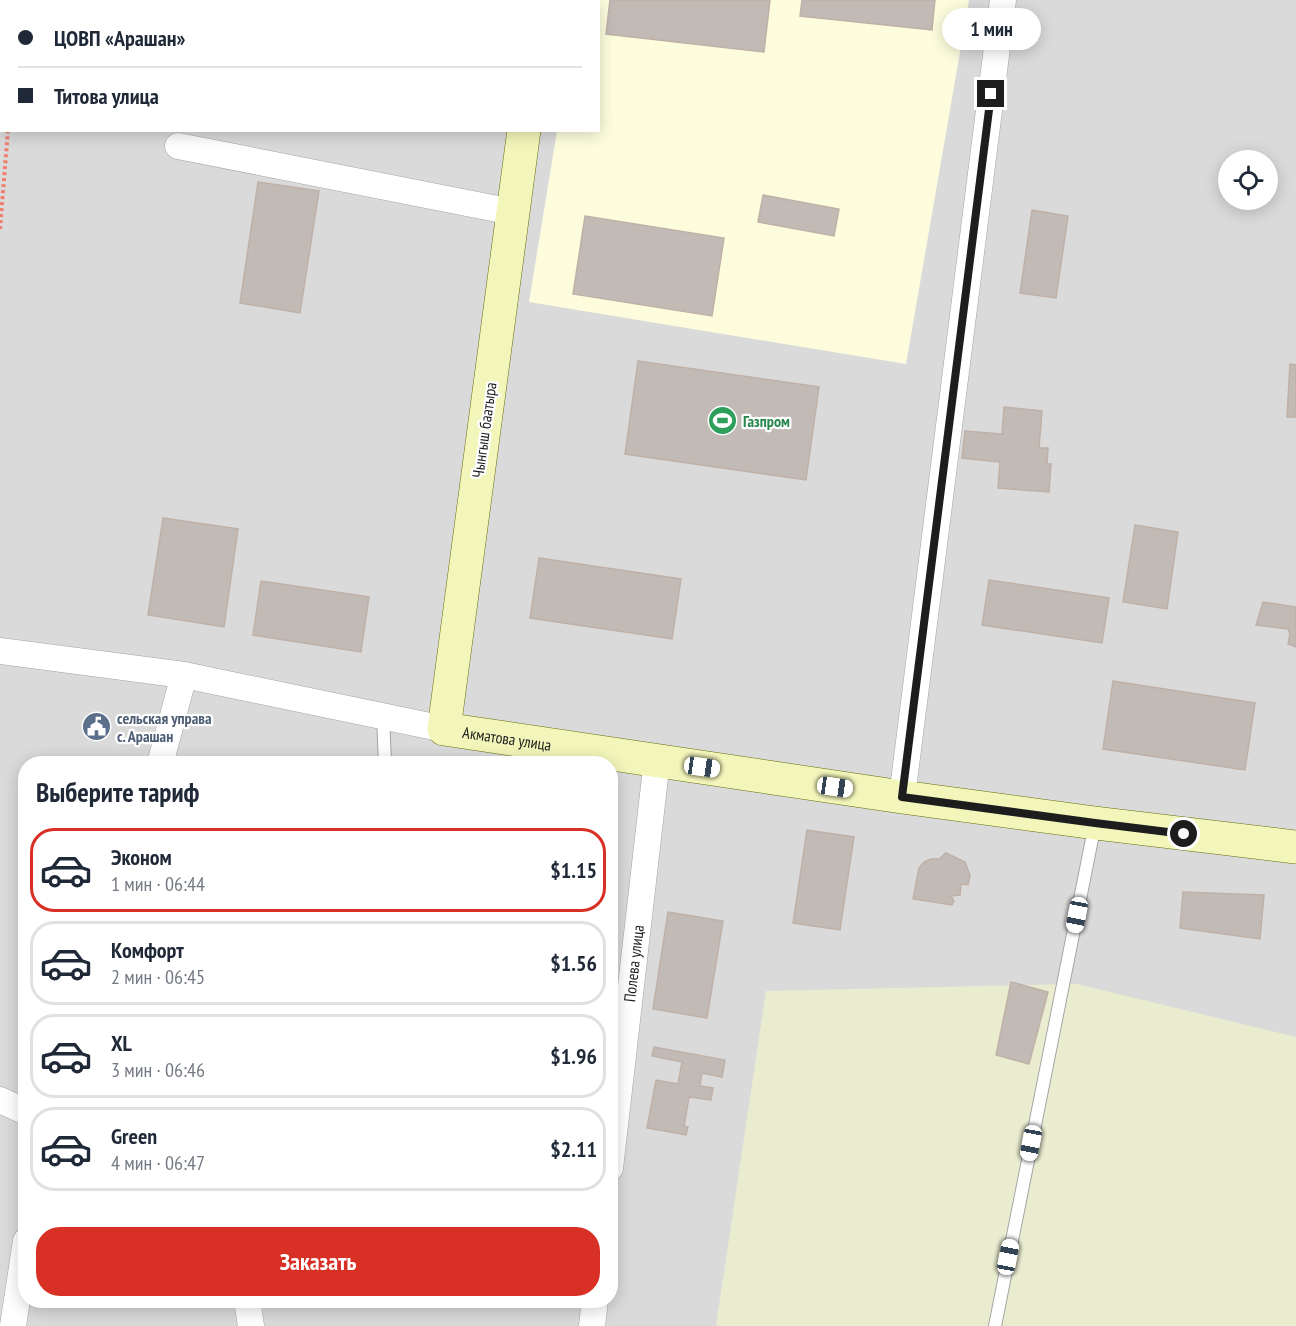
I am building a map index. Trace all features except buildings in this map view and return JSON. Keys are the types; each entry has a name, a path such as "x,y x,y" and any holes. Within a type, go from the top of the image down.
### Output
{"main road":[{"name":"Чынгыш баатыра","path":"444,729 524,132"},
{"name":"Акматова улица","path":"444,729 547,754 584,756"},
{"name":"Акматова улица","path":"618,758 657,760 902,797 1296,847"}],"street":[{"path":"902,797 1003,0"},
{"path":"178,146 513,212"},
{"name":"Акматова улица","path":"0,651 184,675 444,729"},
{"path":"162,756 184,675"},
{"name":"Полева улица","path":"618,1099 657,760"},
{"path":"0,1100 18,1108"},
{"path":"13,1326 18,1287"},
{"path":"248,1308 251,1326"},
{"path":"592,1326 594,1308"}],"lane":[{"path":"383,716 385,756"},
{"path":"995,1326 1095,823"}],"path":[{"path":"0,229 8,132"}],"shaded area":[{"path":"600,0 1296,0 1296,1326 0,1326 0,132 600,132"},
{"path":"600,0 969,0 906,364 529,302 557,132 600,132"},
{"path":"1077,984 1296,1037 1296,1326 716,1326 766,991"}],"place":[{"name":"Газпром","path":"722,421"},
{"name":"сельская управа с. Арашан","path":"96,727"}],"route":[{"path":"991,94 902,797 1184,834"}]}
